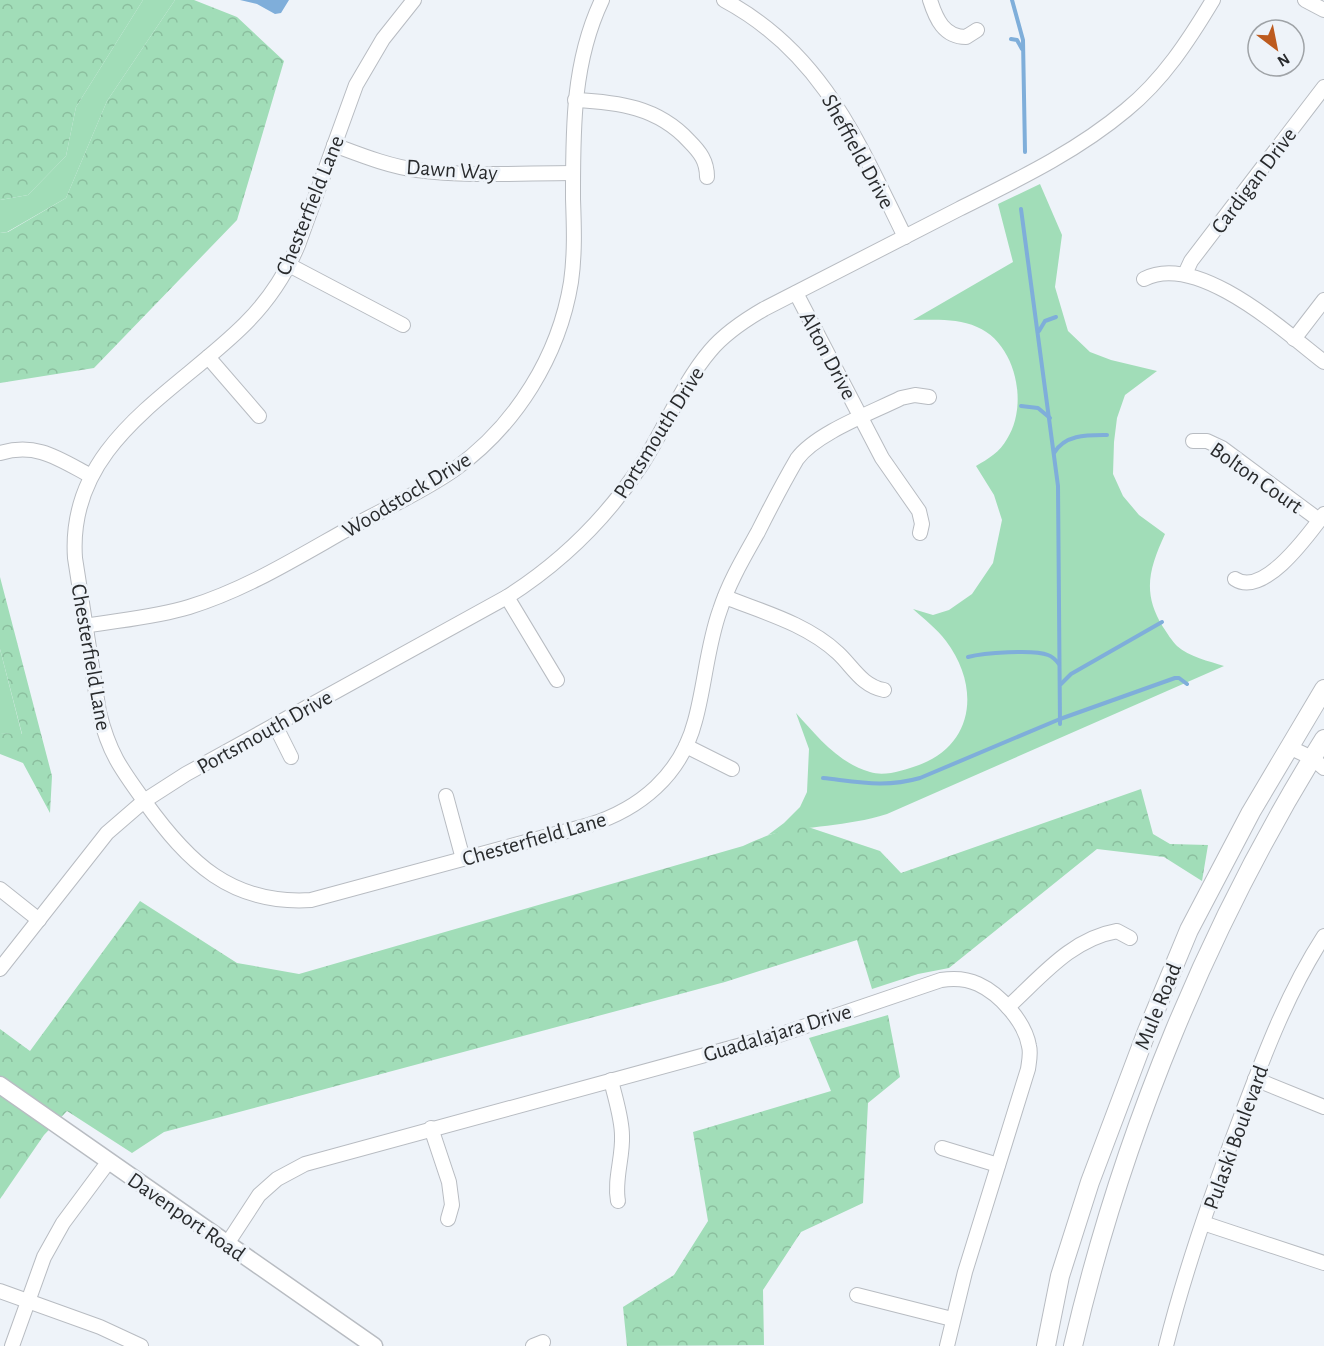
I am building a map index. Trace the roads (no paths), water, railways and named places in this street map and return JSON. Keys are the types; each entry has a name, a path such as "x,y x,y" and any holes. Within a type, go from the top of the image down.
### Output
{"main road":[{"name":"Mule Road","path":"1046,1346 1060,1276 1089,1182 1189,930 1243,827 1324,689"},
{"name":"Mule Road","path":"1073,1346 1089,1275 1117,1186 1174,1033 1266,836 1318,763 1324,739"}],"street":[{"name":"Chesterfield Lane","path":"414,0 383,39 364,68 289,265 254,315 122,432 103,455 91,476 80,504 74,538 75,558 99,712 105,736 118,765 166,832 200,867 232,886 270,899 299,901 323,898 589,825 623,812 657,788 686,746 695,722 714,627 725,597 801,453 819,439 909,395 929,397"},
{"name":"Woodstock Drive","path":"85,626 188,607 243,586 437,480 463,462 505,423 529,391 546,360 561,324 573,261 575,100 585,44 602,0"},
{"name":"Sheffield Drive","path":"724,0 747,14 787,45 823,85 854,135 905,237"},
{"path":"930,0 939,22 951,34 966,37 978,30"},
{"name":"Portsmouth Drive","path":"0,969 95,847 121,820 144,801 178,778 507,597 531,582 565,555 606,513 643,462 688,382 712,349 746,320 1064,154 1106,126 1128,109 1166,69 1195,31 1213,0"},
{"path":"1305,0 1324,10"},
{"name":"Cardigan Drive","path":"1185,274 1191,261 1324,87"},
{"path":"575,100 632,106 662,119 677,129 700,153 707,167 707,177"},
{"name":"Dawn Way","path":"334,145 376,161 418,170 573,173"},
{"path":"289,265 403,325"},
{"path":"1144,279 1159,273 1185,274 1233,296 1324,362"},
{"name":"Alton Drive","path":"796,293 887,466 919,511 922,524 920,533"},
{"path":"1294,339 1324,300"},
{"path":"208,357 259,416"},
{"name":"Bolton Court","path":"1193,441 1207,441 1222,448 1322,517"},
{"path":"0,453 12,449 34,449 54,456 91,476"},
{"path":"1235,579 1246,583 1254,582 1272,572 1290,555 1322,517"},
{"path":"507,597 557,680"},
{"path":"725,597 791,623 809,633 837,652 867,685 884,690"},
{"path":"275,725 291,757"},
{"path":"686,746 732,769"},
{"path":"1289,747 1318,763"},
{"path":"446,796 463,859"},
{"path":"0,889 39,920"},
{"path":"1008,1007 1066,953 1083,941 1117,931 1130,938"},
{"name":"Pulaski Boulevard","path":"1166,1346 1203,1223 1255,1078 1288,1000 1324,936"},
{"name":"Guadalajara Drive","path":"227,1244 259,1195 277,1179 305,1164 782,1034 941,980 957,978 977,983 1008,1007 1023,1027 1030,1048 1028,1070 952,1320 947,1346"},
{"path":"1255,1078 1324,1107"},
{"path":"611,1080 622,1133 622,1156 616,1190 618,1201"},
{"name":"Davenport Road","path":"0,1085 374,1346"},
{"path":"431,1128 449,1182 452,1205 448,1219"},
{"path":"942,1148 998,1165"},
{"path":"12,1346 44,1257 63,1223 109,1161"},
{"path":"1203,1223 1324,1263"},
{"path":"0,1291 106,1329 141,1346"},
{"path":"857,1295 952,1320"}],"water":[{"path":"240,0 289,0 281,13 275,14 257,4"}],"waterway":[{"path":"1012,0 1023,40 1025,152"},
{"path":"1011,39 1017,40 1022,49"},
{"path":"1021,209 1058,486 1060,724"},
{"path":"1039,331 1045,321 1056,317"},
{"path":"1021,406 1038,408 1050,418"},
{"path":"1054,453 1064,442 1071,439 1107,435"},
{"path":"1061,684 1071,674 1162,622"},
{"path":"968,657 996,653 1032,652 1048,655 1059,664"},
{"path":"823,778 883,783 920,778 1060,719 1175,678 1187,684"}]}
